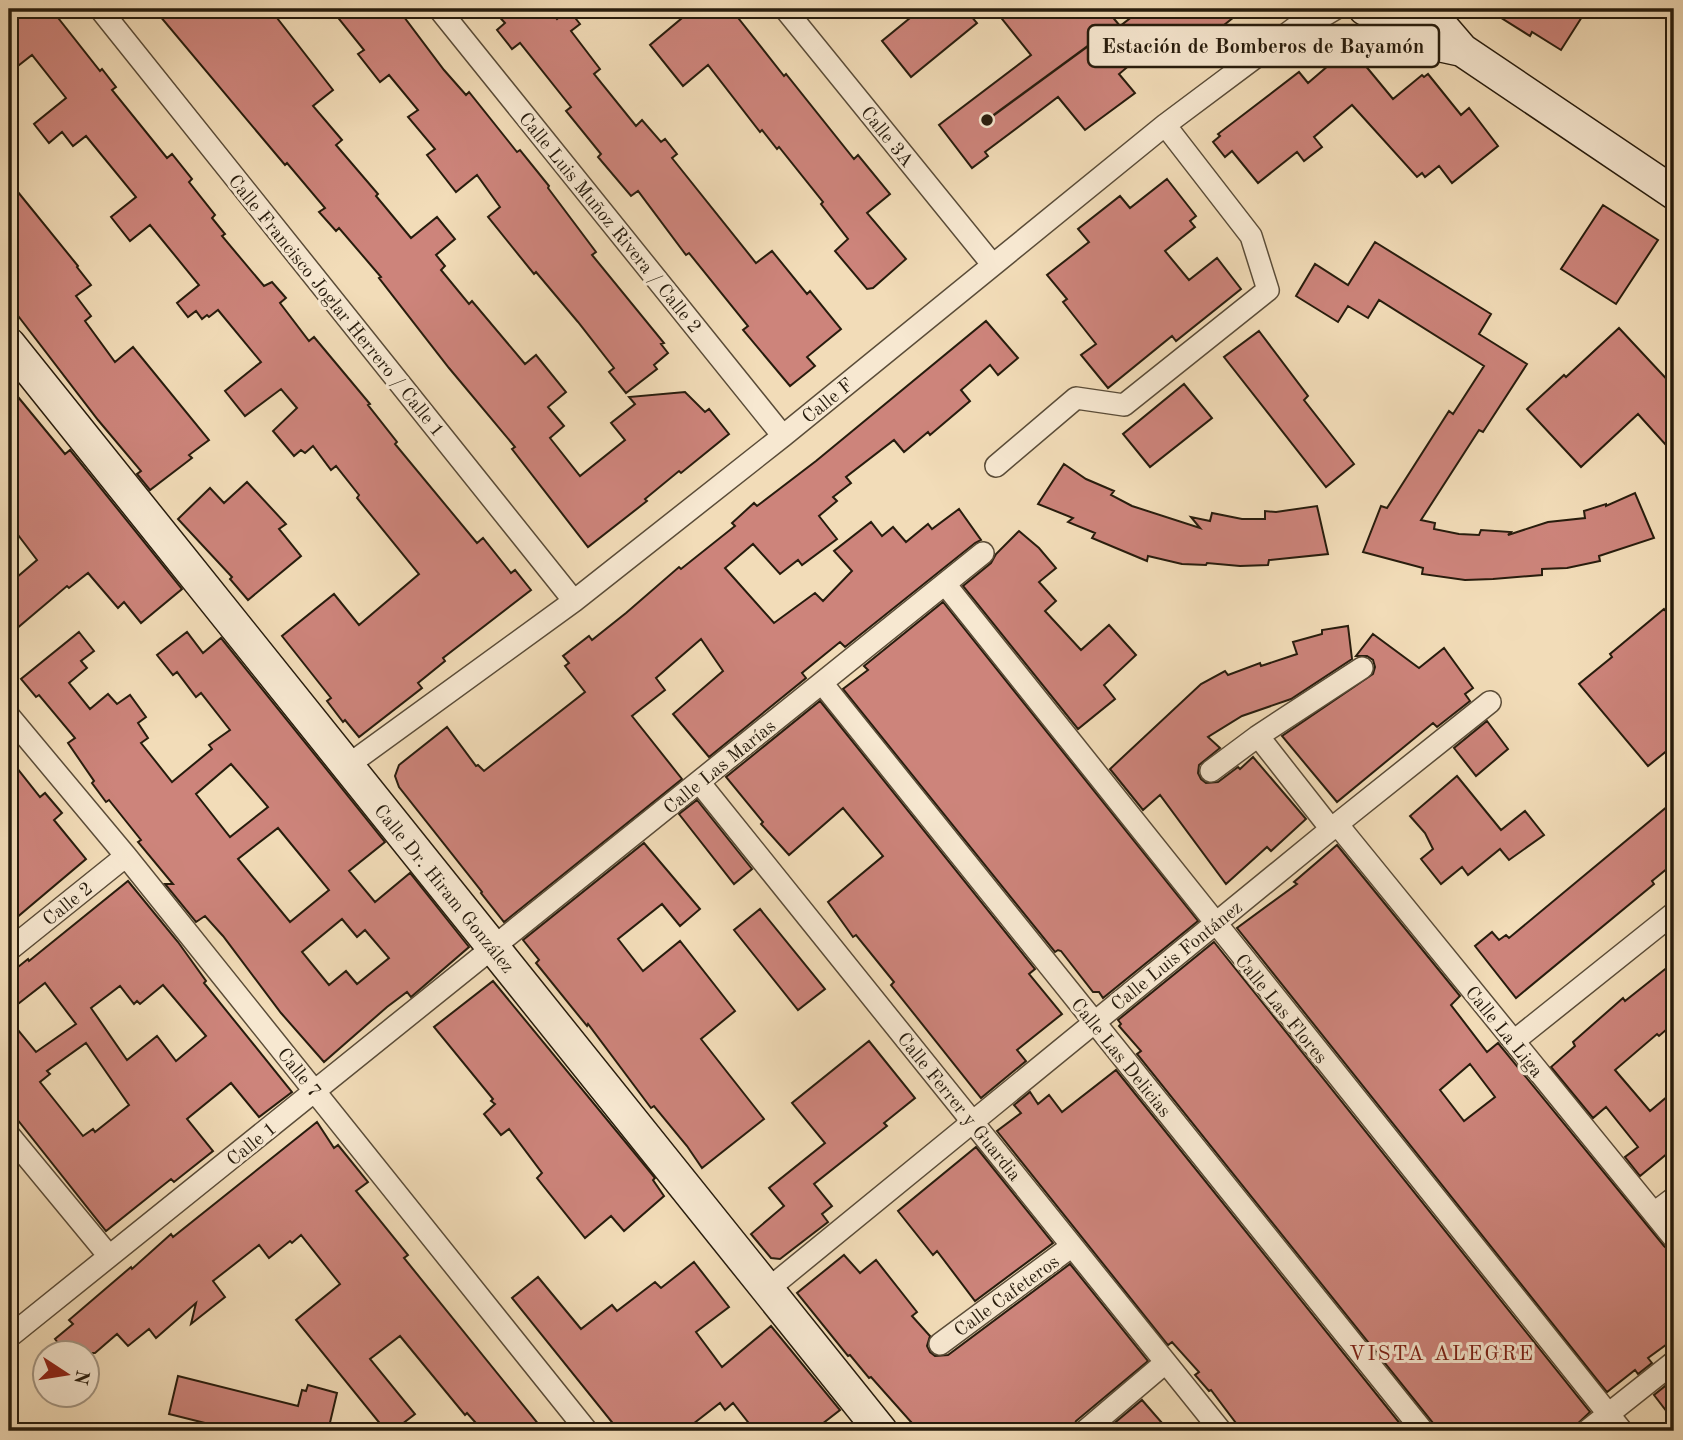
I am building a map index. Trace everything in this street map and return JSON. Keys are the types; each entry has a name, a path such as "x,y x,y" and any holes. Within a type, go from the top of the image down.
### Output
{"street":[{"name":"Calle Francisco Joglar Herrero / Calle 1","path":"100,9 575,601"},
{"name":"Calle Luis Muñoz Rivera / Calle 2","path":"439,9 783,436"},
{"name":"Calle 3A","path":"785,9 992,264"},
{"name":"Calle F","path":"347,766 575,601 1303,16 1315,21 1335,9"},
{"path":"1365,9 1425,42 1462,50"},
{"path":"1420,9 1437,21 1462,50 1674,193"},
{"path":"996,466 1076,398 1124,405 1268,290 1251,236 1165,125"},
{"name":"Calle Dr. Hiram González","path":"9,344 881,1431"},
{"name":"Calle Las Marías","path":"493,948 983,553"},
{"name":"Calle Las Flores","path":"945,584 1214,924 1622,1431"},
{"path":"1211,771 1258,736 1362,668"},
{"name":"Calle Las Delicias","path":"822,683 1423,1431"},
{"name":"Calle Luis Fontánez","path":"767,1290 1334,826 1490,702"},
{"name":"Calle 7","path":"9,716 316,1091 587,1431"},
{"name":"Calle La Liga","path":"1258,736 1514,1041 1674,1238"},
{"name":"Calle Ferrer y Guardia","path":"699,782 1221,1431"},
{"name":"Calle 2","path":"9,950 126,856"},
{"path":"1514,1041 1674,913"},
{"name":"Calle 1","path":"9,1337 493,948"},
{"path":"9,1135 110,1256"},
{"path":"1654,1213 1674,1198"},
{"name":"Calle Cafeteros","path":"940,1343 1072,1246"},
{"path":"1587,1431 1674,1362"},
{"path":"1085,1431 1166,1363"}],"building":[{"path":"9,9 51,9 100,71 102,69 116,87 112,90 167,158 172,154 192,179 189,182 215,215 212,218 225,234 222,236 264,286 272,282 286,298 280,303 309,341 314,337 370,404 368,405 397,442 395,444 477,543 483,538 511,573 515,570 531,590 443,658 445,661 418,683 422,688 359,737 345,720 343,722 327,701 331,698 282,636 334,594 359,625 419,574 357,498 359,495 336,466 331,470 313,446 305,453 301,450 294,456 273,431 297,408 281,389 245,416 225,391 261,362 218,310 202,319 196,311 188,317 177,303 199,285 150,225 130,241 111,217 136,197 86,136 73,146 62,132 49,143 34,124 66,98 32,55 9,73"},
{"path":"154,9 270,9 333,90 313,106 342,140 336,145 411,238 437,217 455,239 436,255 445,266 441,270 469,304 472,301 525,364 536,355 566,392 548,407 564,426 550,438 580,476 625,440 611,423 635,404 629,397 685,392 705,412 709,409 729,434 681,473 679,471 645,499 647,501 588,547 512,449 515,447 449,368 379,278 381,277 339,228 336,231 319,212 325,208 287,163 285,165"},
{"path":"352,9 398,9 444,70 466,95 469,92 517,152 520,150 596,252 592,255 664,343 661,344 668,353 654,365 657,369 626,393 609,372 614,368 578,322 536,272 534,274 488,217 500,207 477,175 456,192 427,155 435,149 408,117 418,110 389,75 380,82 358,54 364,50 339,19"},
{"path":"492,9 549,9 557,19 568,9 580,24 571,31 600,69 594,74 636,126 642,120 661,142 665,139 677,154 672,158 756,263 772,251 807,294 810,291 841,329 807,357 815,366 790,386 743,330 748,326 689,253 686,255 638,191 631,196 598,157 601,154 566,111 571,107 520,43 512,49 497,30 505,23"},
{"path":"675,9 731,9 854,159 858,155 890,194 867,213 906,259 873,288 867,289 835,251 848,239 821,204 823,202 779,147 777,149 762,130 760,132 708,65 683,86 650,45 682,18"},
{"path":"921,9 965,9 977,23 911,77 882,41"},
{"path":"1014,9 1106,9 1120,26 1142,9 1244,9 1174,65 1156,43 1119,74 1135,93 1085,130 1058,97 985,152 988,156 972,168 939,125 1031,55 1002,19"},
{"path":"1487,9 1587,9 1561,50 1532,32 1530,36"},
{"path":"1350,47 1393,99 1422,75 1424,77 1428,74 1461,115 1469,108 1498,146 1452,183 1439,166 1425,177 1422,173 1417,177 1352,105 1314,137 1322,147 1304,161 1297,152 1258,183 1232,151 1225,157 1213,142 1220,136 1218,134 1299,72 1308,83"},
{"path":"1167,179 1196,216 1190,221 1195,227 1165,251 1189,280 1217,258 1241,289 1176,341 1172,336 1108,388 1081,355 1096,344 1063,302 1067,299 1047,275 1089,242 1078,229 1120,196 1130,208"},
{"path":"9,181 91,285 76,296 91,316 85,321 115,362 133,347 209,440 189,455 192,458 150,490 137,474 141,471 98,420 9,304"},
{"path":"1603,205 1658,240 1616,304 1561,269"},
{"path":"1375,242 1491,314 1479,334 1527,364 1483,432 1479,430 1421,520 1435,523 1434,529 1459,534 1479,535 1481,530 1511,532 1508,535 1548,522 1585,518 1584,511 1606,506 1635,493 1654,538 1599,556 1600,561 1567,568 1542,569 1542,575 1493,579 1465,580 1422,574 1423,568 1363,552 1381,506 1387,508 1449,411 1453,414 1484,366 1379,300 1368,318 1348,306 1338,322 1296,296 1315,264 1348,285"},
{"path":"986,321 1018,358 998,375 990,365 961,390 970,401 930,435 928,432 904,452 894,440 846,477 851,483 833,497 837,501 819,516 837,539 802,565 798,560 780,574 753,544 725,568 774,623 815,593 823,601 852,571 834,551 871,522 882,536 893,527 906,542 928,524 932,529 959,509 981,540 845,647 840,642 802,673 806,678 709,757 673,714 723,671 701,639 656,678 665,690 632,716 682,779 504,922 399,787 395,776 399,765 447,727 476,766 484,771 585,692 565,666 569,663 563,656 589,636 592,640 679,567 681,569 735,526 732,523 754,503 757,506 816,461"},
{"path":"1619,328 1674,387 1674,454 1638,414 1581,467 1527,409"},
{"path":"1259,331 1308,396 1304,400 1354,464 1326,487 1224,357"},
{"path":"1184,384 1212,418 1150,467 1123,434"},
{"path":"9,386 65,454 70,450 182,589 141,623 124,602 118,608 88,573 69,588 67,586 9,635 9,584 37,560 9,523"},
{"path":"1064,464 1086,479 1114,491 1111,495 1132,506 1200,528 1191,517 1210,521 1212,513 1242,519 1265,519 1265,511 1317,506 1328,554 1269,560 1268,565 1182,564 1148,556 1147,561 1092,538 1095,533 1068,522 1073,518 1038,504"},
{"path":"247,482 286,524 279,529 301,556 248,600 230,579 232,577 178,519 210,488 224,503"},
{"path":"1019,531 1039,548 1056,568 1039,582 1056,601 1045,611 1081,650 1109,625 1136,655 1104,685 1115,699 1078,729 963,586 991,563 996,554"},
{"path":"943,602 1198,921 1103,998 1099,992 1093,992 1061,951 1055,952 843,689 868,670 864,666"},
{"path":"1664,609 1674,622 1674,745 1648,766 1579,684"},
{"path":"1348,626 1352,659 1291,699 1242,716 1208,737 1220,748 1199,765 1198,773 1201,779 1206,783 1218,782 1238,767 1240,769 1253,757 1306,819 1271,851 1267,847 1226,884 1160,795 1143,810 1110,769 1201,684 1225,671 1228,675 1260,663 1261,666 1297,654 1293,642 1322,634 1322,630"},
{"path":"79,632 94,651 81,661 87,668 69,683 90,709 108,694 117,704 130,695 146,717 138,723 148,738 141,743 172,782 212,749 209,745 230,730 201,693 196,697 177,672 173,675 157,655 187,632 203,653 221,638 385,842 349,871 375,902 410,873 469,947 411,997 407,992 387,1007 324,1062 281,1013 223,936 205,916 196,922 165,884 173,884 138,842 141,840 109,800 106,802 92,783 94,781 68,743 75,738 39,695 36,697 21,679","holes":["231,764 268,807 230,837 196,794","278,828 329,890 290,922 238,859","342,919 357,937 365,930 389,958 357,984 346,971 329,985 302,952"]},
{"path":"1373,634 1419,668 1444,648 1473,688 1465,694 1470,701 1437,727 1433,723 1337,802 1282,736 1373,674 1373,660 1367,656 1356,656"},
{"path":"820,701 1035,969 1029,974 1062,1014 1017,1050 1026,1061 981,1098 891,985 894,982 856,935 853,937 828,902 883,856 843,808 789,855 761,824 763,822 726,777"},
{"path":"1487,721 1508,749 1476,776 1454,748"},
{"path":"9,758 40,797 45,793 62,813 54,820 86,859 9,924"},
{"path":"1457,776 1501,830 1525,811 1544,835 1509,860 1500,849 1468,875 1462,867 1441,884 1421,859 1433,849 1425,833 1410,816"},
{"path":"697,800 752,869 734,884 679,814"},
{"path":"1674,801 1674,863 1652,881 1654,884 1516,998 1475,946 1492,932 1499,940 1506,935 1509,938"},
{"path":"644,843 700,909 680,926 662,904 618,939 643,971 680,941 735,1011 701,1039 764,1119 702,1168 687,1146 654,1106 651,1108 588,1024 587,1026 536,963 539,960 523,940"},
{"path":"1337,845 1460,996 1451,1005 1487,1052 1498,1043 1674,1255 1674,1339 1648,1358 1652,1363 1638,1374 1635,1370 1607,1392 1237,928 1297,884 1294,882","holes":["1470,1064 1495,1097 1464,1121 1440,1090"]},
{"path":"128,881 178,942 206,981 204,983 292,1092 259,1117 231,1083 187,1119 213,1151 174,1182 171,1179 106,1231 9,1109 9,1019 36,1052 76,1024 45,983 9,1011 9,981 17,975 13,971 28,959 29,961","holes":["163,985 206,1036 176,1061 157,1036 127,1060 91,1008 120,986 134,1004 137,1001 140,1004","86,1043 129,1105 95,1132 93,1129 83,1136 40,1082 50,1074 47,1071"]},
{"path":"760,909 825,989 798,1010 734,930"},
{"path":"1214,942 1590,1412 1570,1431 1436,1431 1433,1423 1137,1054 1141,1051 1119,1026 1121,1024 1118,1020"},
{"path":"1674,962 1674,1023 1615,1070 1650,1111 1674,1091 1674,1148 1640,1176 1625,1157 1638,1147 1606,1107 1593,1118 1551,1067 1575,1046 1573,1042 1623,998 1625,1001"},
{"path":"493,981 655,1178 653,1180 664,1196 624,1231 611,1216 585,1238 537,1178 542,1173 509,1129 501,1135 484,1114 495,1104 491,1101 493,1099 434,1027"},
{"path":"869,1041 915,1098 884,1123 887,1126 814,1184 832,1206 822,1214 828,1222 780,1259 771,1258 751,1234 784,1206 769,1188 825,1143 792,1103"},
{"path":"1116,1070 1406,1431 1242,1431 1211,1390 1195,1375 1199,1372 1172,1342 1168,1345 997,1131 1021,1113 1014,1105 1030,1092 1038,1104 1049,1095 1062,1112"},
{"path":"317,1122 334,1148 338,1145 368,1182 356,1191 408,1255 404,1258 544,1431 483,1431 467,1413 465,1415 400,1336 370,1359 415,1414 393,1431 386,1431 296,1320 340,1284 301,1235 269,1258 259,1245 213,1281 225,1297 191,1324 196,1303 156,1338 149,1329 128,1346 117,1334 102,1347 102,1338 56,1338 73,1324 69,1320 171,1234 173,1237"},
{"path":"976,1147 1053,1243 975,1301 937,1251 933,1255 898,1211"},
{"path":"844,1255 860,1273 876,1260 917,1312 912,1316 930,1336 927,1346 935,1356 948,1355 1070,1264 1148,1361 1076,1421 1072,1431 919,1431 871,1377 848,1356 797,1293"},
{"path":"694,1262 729,1307 696,1332 722,1367 771,1326 840,1410 813,1431 755,1431 733,1403 725,1410 720,1403 684,1431 619,1431 512,1298 538,1277 581,1329 612,1305 617,1311 655,1282 661,1288"},
{"path":"178,1376 298,1406 302,1390 306,1391 308,1385 337,1393 328,1431 237,1431 169,1414"},
{"path":"1669,1383 1674,1389 1674,1421 1654,1395"},
{"path":"1142,1400 1169,1431 1105,1431"}],"place":[{"name":"Estación de Bomberos de Bayamón","path":"987,120"}],"district":[{"name":"VISTA ALEGRE","path":"1442,1353"}]}
